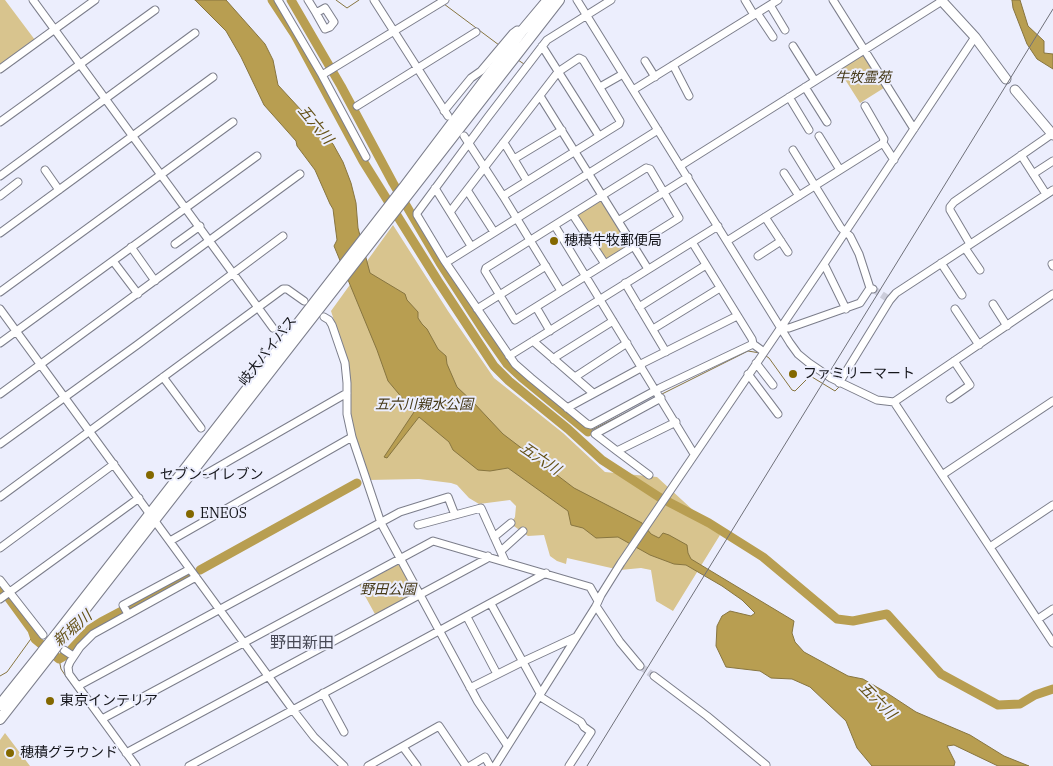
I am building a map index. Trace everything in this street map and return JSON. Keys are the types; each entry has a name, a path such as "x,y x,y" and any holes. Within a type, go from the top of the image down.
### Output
{"highway":[{"name":"岐大バイパス","path":"408,188 522,31 548,0"},
{"name":"岐大バイパス","path":"0,704 46,653 61,642 152,517 408,188 559,0"},
{"name":"岐大バイパス","path":"0,719 46,653"}],"main road":[{"path":"941,0 975,37 1006,79"},
{"path":"1015,90 1053,135"}],"street":[{"path":"33,0 273,328"},
{"path":"0,69 95,0"},
{"path":"278,0 322,75 366,157"},
{"path":"308,0 316,13"},
{"path":"374,0 446,114 471,78 480,71 513,33 517,30 522,31"},
{"path":"577,0 780,328 798,354 809,364 839,383 877,400 894,402 1053,294"},
{"path":"612,0 547,40 416,213 444,260 509,356 530,378 587,424 592,425 656,390 753,344"},
{"path":"745,0 773,37"},
{"path":"833,0 914,129"},
{"path":"680,166 941,0"},
{"path":"322,75 442,2"},
{"path":"633,90 756,14 772,2 786,30"},
{"path":"0,122 155,10"},
{"path":"357,106 476,32"},
{"path":"0,176 195,33"},
{"path":"494,766 577,637 621,563 975,37"},
{"path":"542,46 599,136"},
{"path":"793,46 815,80"},
{"path":"450,212 558,72 579,58 600,87 620,121 619,124 503,196"},
{"path":"645,61 655,76"},
{"path":"673,66 689,96"},
{"path":"600,87 623,74"},
{"path":"0,233 213,77"},
{"path":"805,87 827,122"},
{"path":"540,96 648,269"},
{"path":"789,97 809,130"},
{"path":"865,106 884,139 883,144 894,160"},
{"path":"0,292 234,122"},
{"path":"514,159 562,130"},
{"path":"446,262 658,130"},
{"path":"980,270 950,207 954,202 1021,155 1053,135"},
{"path":"464,136 517,218 561,292"},
{"path":"819,136 840,170"},
{"path":"503,143 527,181"},
{"path":"727,240 883,144"},
{"path":"780,328 789,328 860,303 872,288 850,236 845,232 814,186 793,150"},
{"path":"839,383 888,299 1050,192 1033,174 1021,155"},
{"path":"0,343 257,156"},
{"path":"1033,174 1053,161"},
{"path":"646,168 650,169 665,192 679,218 515,320 485,271 486,268 646,168"},
{"path":"45,170 59,190"},
{"path":"784,172 799,196"},
{"path":"0,394 300,174"},
{"path":"618,221 688,177"},
{"path":"0,196 18,182"},
{"path":"435,188 471,246"},
{"path":"467,190 494,232"},
{"path":"573,214 605,264"},
{"path":"765,217 788,252"},
{"path":"175,244 200,226"},
{"path":"555,226 694,454"},
{"path":"509,356 718,226"},
{"path":"0,444 234,274 283,236"},
{"path":"758,256 780,241"},
{"path":"692,242 753,344 764,352"},
{"path":"131,247 155,280"},
{"path":"113,261 138,294"},
{"path":"824,264 846,309"},
{"path":"941,264 962,295"},
{"path":"639,307 706,265"},
{"path":"477,309 546,266"},
{"path":"625,283 666,352"},
{"path":"653,329 720,288"},
{"path":"0,497 283,289 287,289 304,301"},
{"path":"993,304 1007,326"},
{"path":"536,307 550,331"},
{"path":"0,309 293,710 314,737 344,766"},
{"path":"955,309 979,345"},
{"path":"567,408 641,366 643,363 737,316"},
{"path":"324,317 332,325 342,354 347,393 347,414 352,437 381,523 470,688 507,745"},
{"path":"554,360 557,356 613,321"},
{"path":"533,341 593,393"},
{"path":"575,377 627,343"},
{"path":"950,398 970,385 954,361"},
{"path":"756,363 773,385"},
{"path":"748,374 778,414"},
{"path":"163,377 201,428"},
{"path":"206,474 347,393"},
{"path":"648,475 595,434 661,398"},
{"path":"894,402 1053,643"},
{"path":"942,476 1053,402"},
{"path":"617,451 676,422"},
{"path":"170,541 352,437"},
{"path":"0,548 114,464"},
{"path":"78,686 400,512 448,496 456,515"},
{"path":"4,596 138,498"},
{"path":"990,546 1053,505"},
{"path":"418,525 481,508 505,561"},
{"path":"494,537 511,523"},
{"path":"501,551 523,531"},
{"path":"102,719 433,541 590,586 597,604 620,642 640,666"},
{"path":"126,753 420,595 486,559 488,556"},
{"path":"128,614 123,605 190,569"},
{"path":"189,766 546,573"},
{"path":"136,766 69,674 68,668 72,656 93,634 196,576"},
{"path":"0,580 4,596 44,635"},
{"path":"491,604 540,694 581,722 591,732 569,766"},
{"path":"1038,620 1053,609"},
{"path":"467,616 497,674"},
{"path":"470,688 577,637"},
{"path":"61,642 72,656"},
{"path":"654,676 707,716 765,766"},
{"path":"323,693 344,732"},
{"path":"368,766 439,726 466,766"},
{"path":"403,747 416,766"},
{"path":"470,766 485,758 490,766"}],"green space":[{"path":"0,0 5,0 35,40 0,66"},
{"name":"牛牧霊苑","path":"866,53 887,86 860,103 839,70"},
{"path":"601,200 630,244 606,260 577,217 577,214"},
{"name":"五六川親水公園","path":"393,225 494,378 563,433 605,472 657,477 720,535 673,611 656,601 651,570 641,568 620,570 567,558 566,564 557,561 550,556 544,535 528,536 511,524 515,517 516,506 510,500 479,504 469,498 457,485 451,483 419,479 368,480 351,428 350,384 347,361 331,311"},
{"name":"野田公園","path":"399,564 416,594 376,616 359,585"},
{"name":"穂積グラウンド","path":"5,733 30,766 0,766 0,740"}],"water":[{"path":"195,0 226,0 265,44 273,60 278,85 302,111 306,119 312,125 319,128 333,144 343,162 356,203 358,228 370,273 405,294 407,300 418,312 418,318 427,329 438,349 446,356 447,364 457,387 503,434 574,488 642,523 651,534 659,538 663,533 687,545 691,559 794,621 792,633 795,642 804,652 848,676 863,679 916,712 970,735 1004,756 1029,766 998,766 954,745 947,746 955,762 954,766 872,766 857,748 846,721 810,687 792,679 771,678 760,671 726,667 716,646 717,626 722,616 730,611 751,616 755,613 742,600 722,586 686,565 674,564 650,555 618,537 596,538 583,528 571,525 568,511 508,468 490,471 478,470 453,450 449,442 419,417 387,458 384,457 414,412 388,381 334,246 337,240 333,209 315,170 297,146 296,141 264,105 226,31"},
{"path":"1012,0 1020,0 1028,26 1044,41 1044,53 1053,54 1053,69 1037,59 1027,44 1013,8"}],"waterway":[{"name":"五六川","path":"272,0 295,35 363,161 494,366 509,381 568,429 602,460 659,497 709,523 763,557 837,619 853,621 887,614 941,674 998,705 1020,704 1035,695 1053,689"},
{"path":"291,0 341,86 393,183 440,263 486,334 507,364 588,432"},
{"path":"336,0 347,8 359,0"},
{"path":"444,4 499,45"},
{"path":"518,60 524,64 543,40"},
{"path":"660,395 748,351 760,353"},
{"path":"766,356 792,390 795,391 808,378 812,377 835,391 840,386"},
{"path":"588,432 643,404"},
{"name":"新堀川","path":"200,570 357,483"},
{"name":"新堀川","path":"0,586 32,630 35,639 59,659 66,655 90,629 188,576"},
{"path":"0,676 7,672 33,636"},
{"path":"59,659 61,669 65,675 132,766"}],"tunnel":[{"path":"873,289 887,298"},
{"path":"640,666 654,676"}],"railway":[{"path":"587,766 1053,9"}],"place":[{"name":"穂積牛牧郵便局","path":"554,241"},
{"name":"ファミリーマート","path":"793,374"},
{"name":"セブン-イレブン","path":"150,475"},
{"name":"ENEOS","path":"190,514"},
{"name":"東京インテリア","path":"50,701"},
{"name":"穂積グラウンド","path":"10,753"}],"district":[{"name":"野田新田","path":"302,643"}]}
